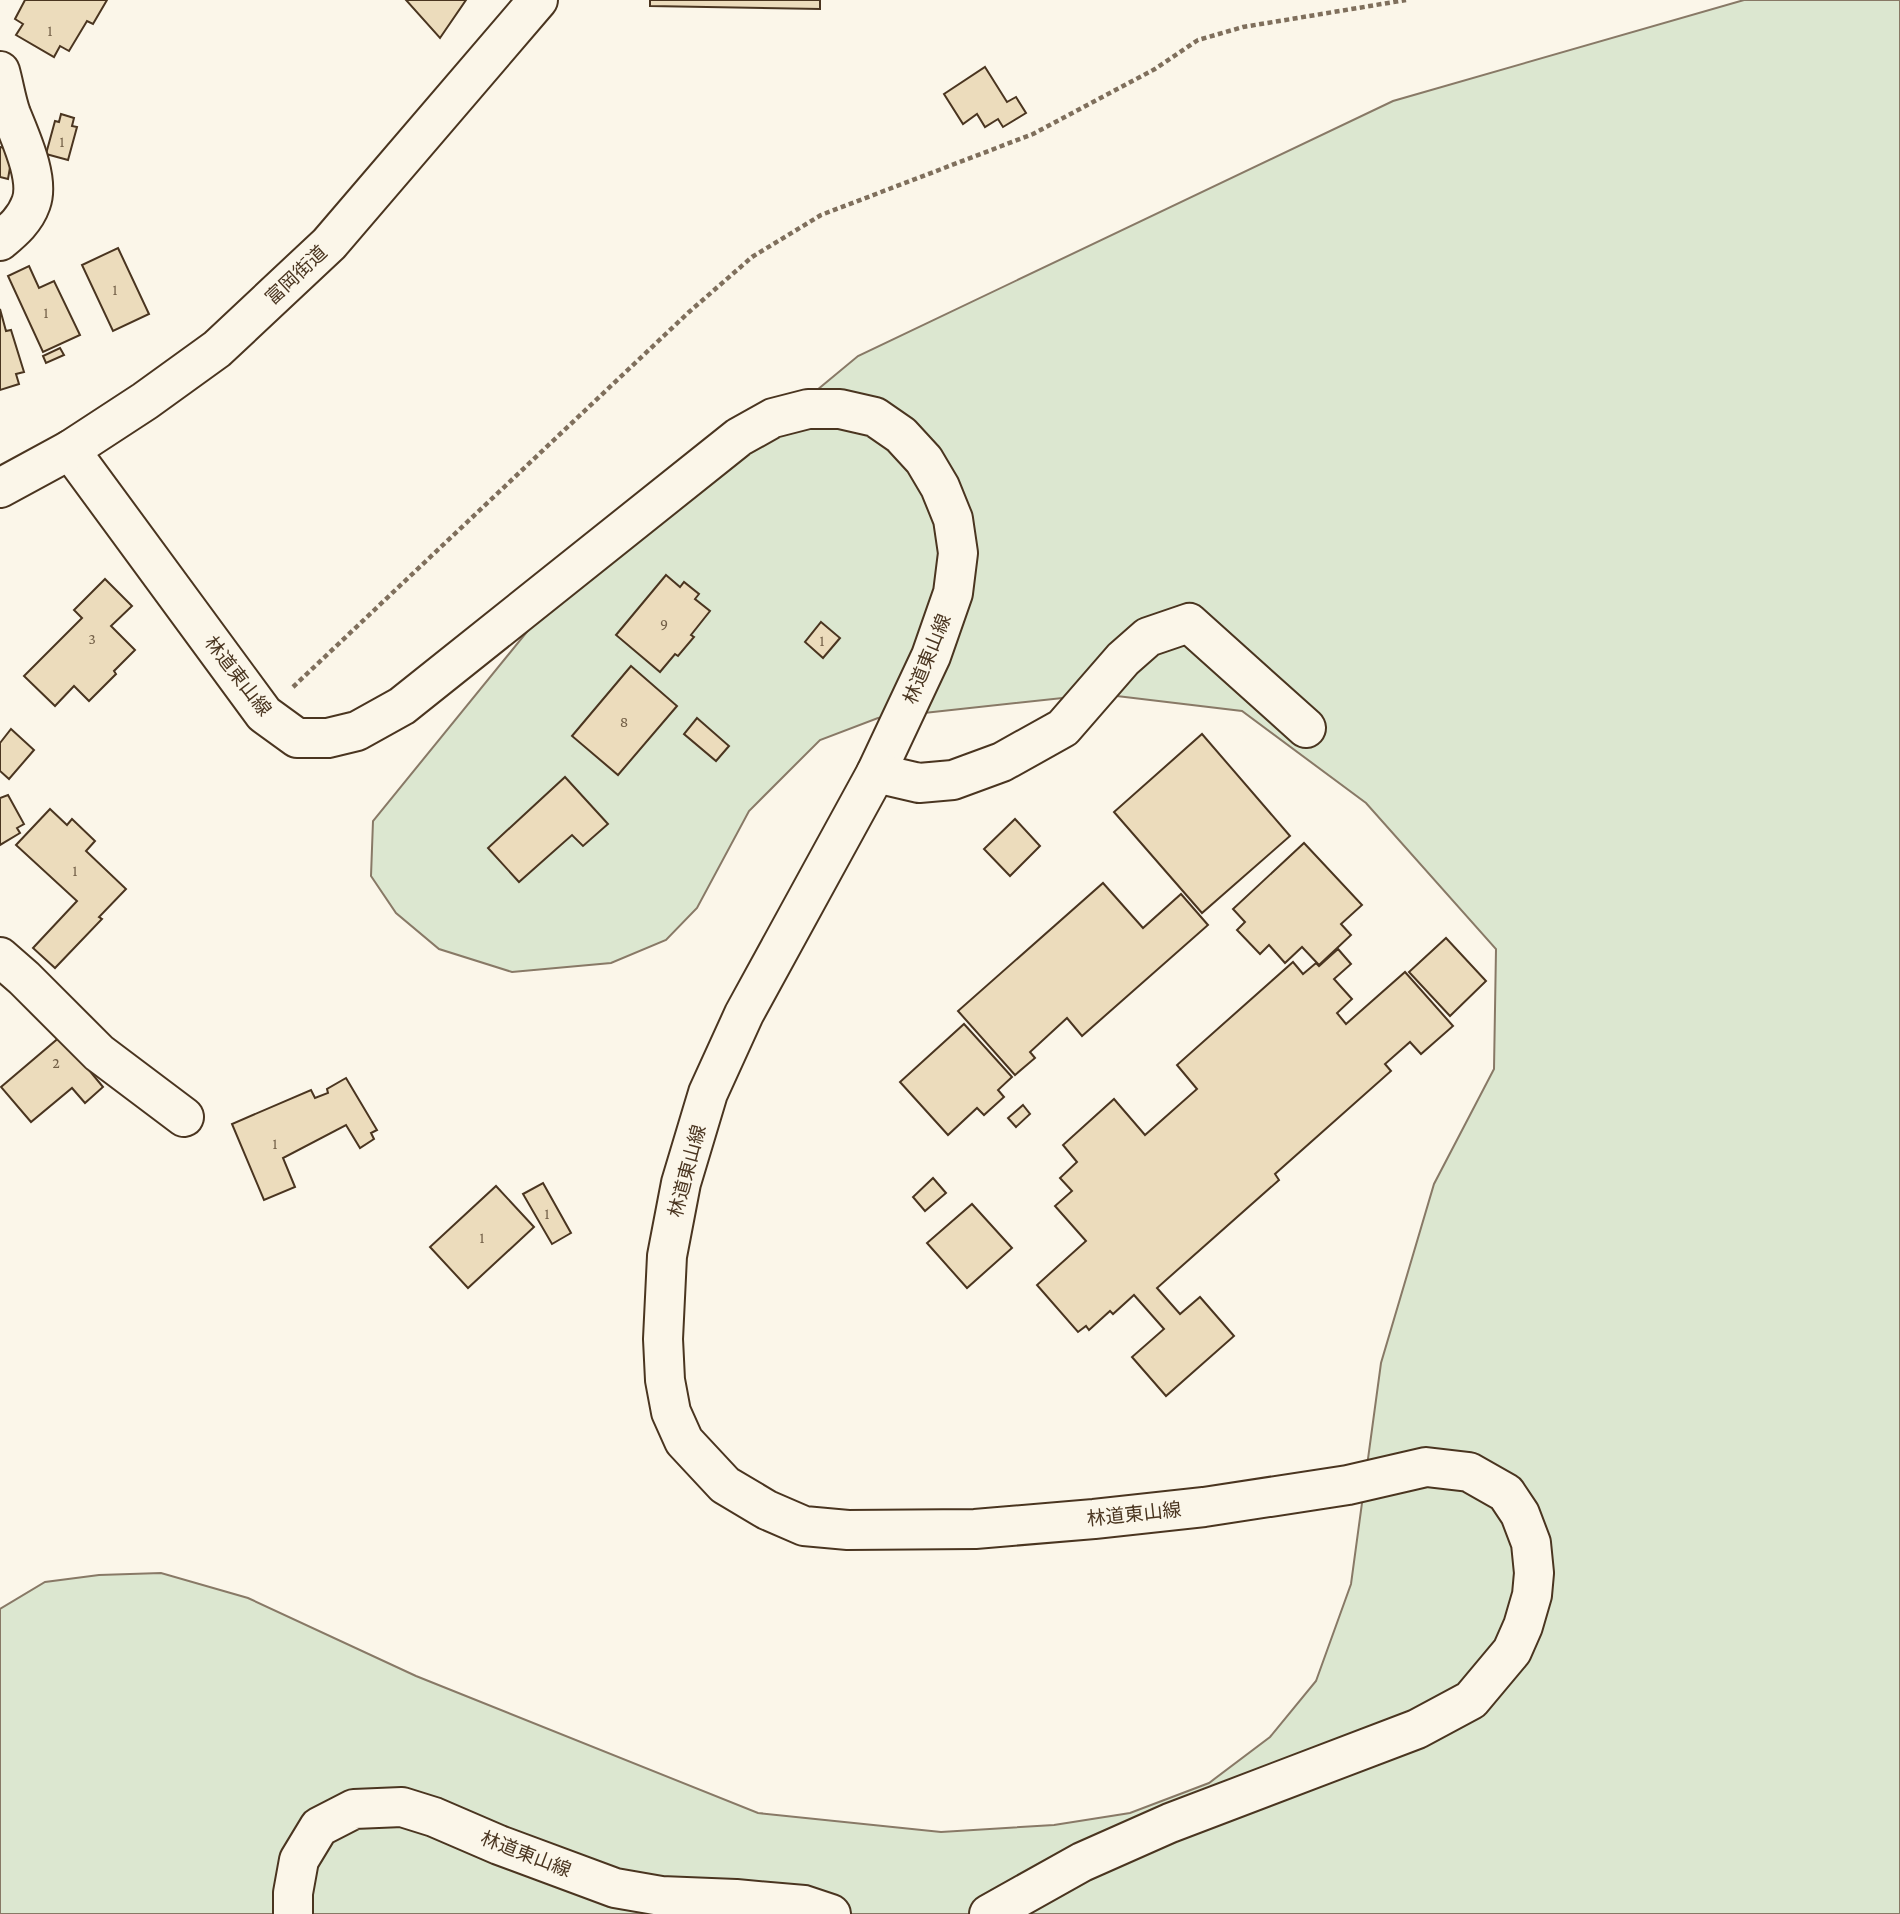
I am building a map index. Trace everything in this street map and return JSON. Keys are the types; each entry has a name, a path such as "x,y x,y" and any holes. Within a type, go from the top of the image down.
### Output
{"street":[{"name":"富岡街道","path":"0,488 70,450 217,349 329,244 538,0"},
{"path":"0,71 11,112 28,155 32,202 19,225 0,241"},
{"name":"林道東山線","path":"70,450 264,714 297,738 328,738 357,731 402,706 739,437 773,418 808,409 840,409 875,417 901,435 924,460 940,487 953,519 958,553 953,593 931,656 876,773 744,1014 708,1093 681,1183 667,1256 663,1339 665,1380 671,1412 684,1441 725,1485 767,1510 804,1526 848,1530 975,1529 1081,1520 1204,1507 1348,1485 1426,1467 1469,1472 1506,1493 1520,1514 1531,1543 1534,1573 1530,1605 1511,1651 1471,1700 1417,1729 1145,1834 1082,1862 989,1914"},
{"path":"876,773 919,783 953,780 1002,762 1063,728 1123,659 1148,637 1189,623 1306,728"},
{"path":"0,957 99,1053 184,1117"},
{"name":"林道東山線","path":"293,1914 293,1893 299,1860 319,1827 354,1809 402,1807 615,1888 661,1896 804,1905 831,1914"}],"path":[{"path":"264,714 689,312 752,257 821,215 1033,134 1154,69 1198,40 1243,27 1406,0"}],"green space":[{"path":"1744,0 1900,0 1900,1914 0,1914 0,1609 45,1582 99,1575 161,1573 248,1598 416,1676 758,1813 941,1832 1054,1825 1130,1813 1209,1783 1270,1737 1316,1681 1351,1584 1381,1363 1434,1184 1494,1069 1496,949 1366,803 1242,711 1100,694 878,718 820,740 749,811 697,908 666,940 611,963 512,972 439,949 396,913 371,876 373,821 530,628 858,356 1393,101"}],"building":[{"path":"25,0 107,0 93,24 87,21 69,51 60,46 54,57 16,35 23,24 15,19"},
{"path":"406,0 466,0 440,38"},
{"path":"650,0 820,0 820,9 650,6"},
{"path":"985,67 1007,102 1016,97 1026,113 1003,127 998,119 985,127 977,114 963,124 944,94"},
{"path":"61,114 74,118 72,126 77,127 68,160 46,154 55,121 59,122"},
{"path":"0,147 13,150 8,179 0,177"},
{"path":"118,248 149,314 113,331 82,265"},
{"path":"29,266 39,288 54,281 80,335 43,352 8,276"},
{"path":"0,309 6,331 11,330 24,372 16,374 19,384 0,390"},
{"path":"60,348 64,355 46,363 43,356"},
{"path":"666,575 680,587 684,582 699,594 695,599 710,611 691,635 694,637 660,672 616,635"},
{"path":"105,579 132,606 111,626 135,650 89,701 74,686 55,706 24,676 82,618 74,610"},
{"path":"821,622 840,638 823,658 805,642"},
{"path":"631,666 677,706 618,775 572,736"},
{"path":"697,718 729,746 716,761 684,734"},
{"path":"11,729 34,750 9,779 0,771 0,743"},
{"path":"1202,734 1290,836 1202,913 1114,812"},
{"path":"565,777 608,824 583,846 572,835 519,882 488,848"},
{"path":"8,795 24,824 17,828 20,833 0,845 0,798"},
{"path":"50,809 67,825 72,819 95,841 86,851 126,889 99,917 102,919 55,968 33,948 77,901 16,845"},
{"path":"1015,819 1040,846 1010,876 984,849"},
{"path":"1304,843 1362,905 1341,924 1351,935 1319,965 1302,947 1285,963 1269,945 1260,954 1237,930 1245,922 1233,909"},
{"path":"1103,883 1143,928 1181,894 1208,925 1082,1036 1067,1018 1030,1052 1035,1058 1015,1075 958,1011"},
{"path":"1446,938 1486,981 1450,1016 1409,972"},
{"path":"1338,949 1351,964 1334,979 1352,999 1337,1013 1346,1024 1405,972 1453,1026 1421,1054 1410,1042 1385,1064 1391,1071 1275,1174 1279,1180 1157,1288 1180,1314 1200,1297 1234,1336 1166,1396 1132,1357 1164,1329 1134,1295 1113,1314 1110,1311 1089,1330 1086,1326 1078,1332 1037,1285 1086,1241 1055,1206 1072,1191 1060,1178 1077,1162 1063,1145 1114,1099 1145,1135 1197,1089 1177,1065 1293,962 1303,974 1316,963 1319,966"},
{"path":"964,1024 1012,1077 998,1090 1004,1097 984,1115 977,1108 948,1135 900,1082"},
{"path":"61,1036 103,1087 85,1103 72,1088 31,1122 1,1087"},
{"path":"346,1078 377,1130 371,1133 374,1139 360,1148 346,1125 283,1158 295,1187 264,1200 232,1124 311,1090 315,1098 328,1093 327,1089"},
{"path":"1023,1105 1030,1114 1016,1127 1008,1118"},
{"path":"933,1178 946,1193 925,1211 913,1197"},
{"path":"543,1183 571,1233 552,1244 523,1194"},
{"path":"496,1186 534,1227 468,1288 430,1247"},
{"path":"972,1204 1012,1248 967,1288 927,1243"}]}
